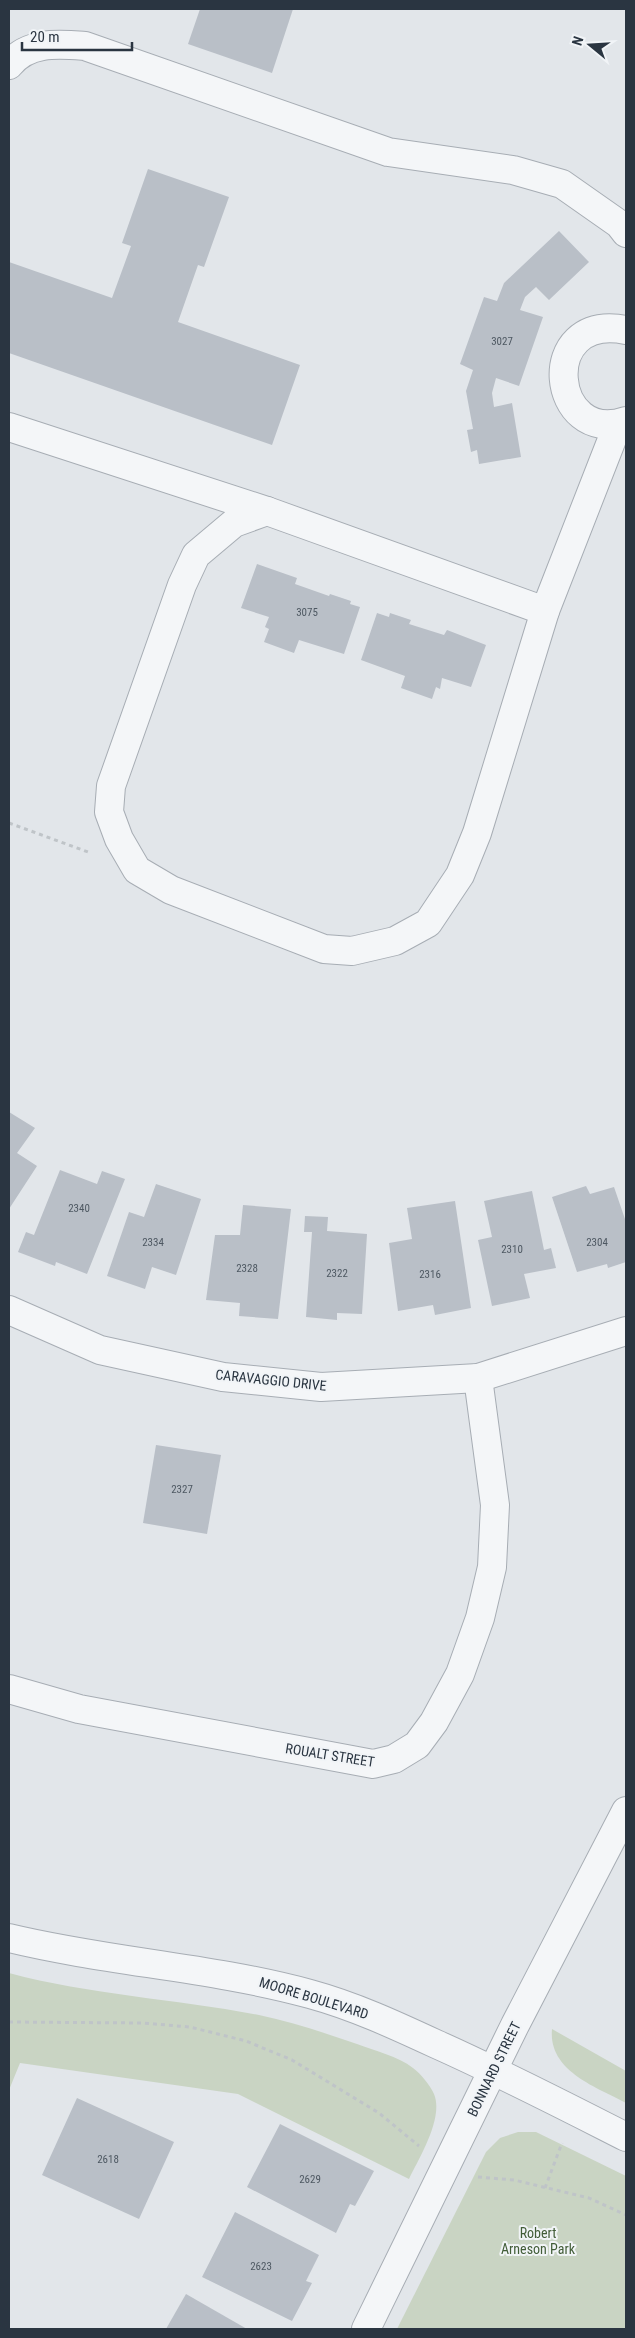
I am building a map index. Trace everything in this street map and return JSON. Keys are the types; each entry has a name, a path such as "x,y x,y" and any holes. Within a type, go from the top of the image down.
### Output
{"street":[{"path":"9,65 28,49 52,44 85,46 388,152 513,170 562,184 619,224 626,233"},
{"path":"267,511 234,523 196,555 182,585 112,786 109,812 118,839 137,870 171,890 324,948 352,951 395,941 428,923 460,875 477,833 545,612 622,423 602,424 586,418 574,408 565,393 562,377 565,361 572,346 583,336 598,329 613,327 626,330"},
{"path":"9,427 267,511 545,612"},
{"name":"CARAVAGGIO DRIVE","path":"9,1310 100,1350 223,1377 321,1388 478,1378 626,1332"},
{"name":"ROUALT STREET","path":"9,1689 108,1715 373,1764 394,1759 416,1746 434,1722 460,1674 480,1618 492,1567 495,1505 478,1378"},
{"name":"BONNARD STREET","path":"366,2329 494,2070 626,1811"},
{"name":"MOORE BOULEVARD","path":"9,1938 104,1958 243,1978 311,1994 362,2011 494,2070 626,2137"}],"path":[{"path":"9,823 137,870"},
{"path":"9,2022 143,2023 190,2027 246,2041 292,2060 379,2114 414,2144 424,2148"},
{"path":"545,2188 562,2143"},
{"path":"475,2176 483,2179 514,2180 589,2198 626,2215"}],"green space":[{"path":"9,1973 71,1987 259,2015 308,2028 393,2057 416,2070 428,2083 434,2094 436,2114 429,2138 409,2179 238,2094 20,2063 9,2090"},
{"path":"552,2029 626,2071 626,2103 588,2084 566,2067 558,2056 553,2044"},
{"name":"Robert Arneson Park","path":"518,2132 536,2132 626,2176 626,2329 397,2329 486,2152 500,2138"}],"building":[{"path":"200,9 293,9 272,73 188,44"},
{"path":"148,169 229,197 204,267 198,265 178,322 300,365 272,445 9,353 9,262 112,298 131,246 122,243"},
{"path":"559,231 589,262 549,300 536,287 525,297 520,310 543,317 519,386 496,378 492,393 494,407 512,403 521,457 479,464 477,450 471,452 467,430 473,429 466,391 473,370 460,364 484,297 497,301 504,283"},
{"path":"257,564 297,578 295,584 329,596 330,594 351,601 350,604 360,607 344,654 299,640 294,653 264,642 269,629 265,627 269,617 241,608"},
{"path":"377,613 389,617 390,613 411,620 409,624 444,635 447,630 486,645 471,687 442,678 440,689 436,687 432,699 401,688 405,676 361,660"},
{"path":"9,1112 35,1128 17,1153 37,1166 9,1209"},
{"path":"60,1170 97,1184 102,1171 125,1179 87,1274 56,1262 55,1266 18,1252 26,1232 34,1235"},
{"path":"156,1184 201,1199 176,1275 152,1267 145,1289 107,1276 129,1212 144,1217"},
{"path":"586,1186 590,1194 614,1187 626,1222 626,1262 608,1268 607,1264 577,1272 552,1197"},
{"path":"532,1191 544,1250 551,1248 556,1268 524,1274 530,1298 492,1306 478,1240 492,1237 484,1201"},
{"path":"455,1201 471,1308 435,1315 433,1305 398,1311 389,1243 412,1239 407,1208"},
{"path":"243,1205 291,1209 278,1319 239,1316 240,1303 206,1300 215,1235 240,1235"},
{"path":"305,1216 328,1217 327,1231 367,1234 362,1314 337,1313 337,1320 306,1317 312,1232 304,1232"},
{"path":"156,1445 221,1455 207,1534 143,1523"},
{"path":"77,2098 174,2142 139,2219 42,2175"},
{"path":"280,2124 374,2171 355,2206 350,2204 336,2233 247,2187"},
{"path":"235,2212 319,2255 306,2281 312,2283 292,2321 202,2277"},
{"path":"186,2294 247,2329 166,2329"}]}
